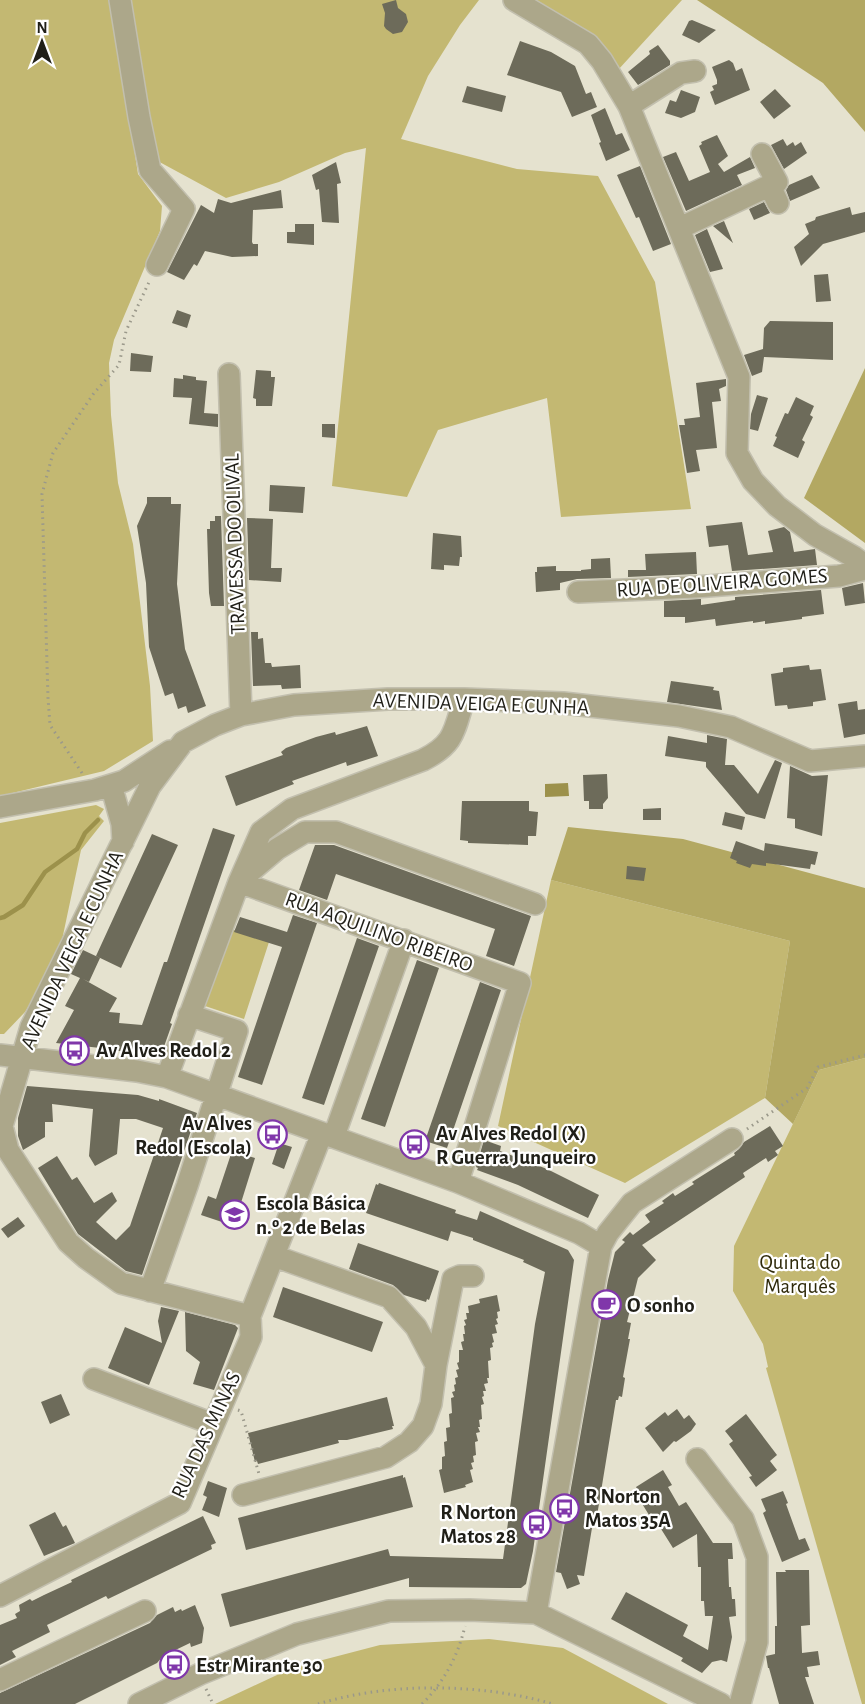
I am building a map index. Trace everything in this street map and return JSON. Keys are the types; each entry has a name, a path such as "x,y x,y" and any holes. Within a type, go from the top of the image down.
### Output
{"street":[{"path":"120,0 135,96 150,170 184,209 157,265"},
{"path":"514,0 588,44 602,61 629,106 739,377 737,453 753,481 777,506 815,536 854,557 865,567"},
{"path":"629,106 681,73 695,71"},
{"path":"680,228 774,194 777,182 762,153"},
{"name":"TRAVESSA DO OLIVAL","path":"229,374 242,715"},
{"name":"RUA DE OLIVEIRA GOMES","path":"578,592 694,587 839,576 865,567"},
{"path":"167,1077 239,882 261,832 292,809 440,752 452,736 464,699"},
{"name":"AVENIDA VEIGA E CUNHA","path":"1,1126 31,1028 150,786 183,742 215,725 242,715 294,705 335,701 464,699 562,703 679,716 731,727 810,761 865,756"},
{"path":"0,807 95,790 117,783 183,742"},
{"path":"117,783 134,798 136,817"},
{"name":"AVENIDA VEIGA E CUNHA","path":"117,783 123,842"},
{"path":"239,882 277,849 305,832 336,832 536,904"},
{"name":"RUA AQUILINO RIBEIRO","path":"239,882 520,983 458,1182"},
{"name":"RUA DAS MINAS","path":"0,1596 180,1503 251,1337 250,1316 328,1134 404,940"},
{"path":"150,1291 237,1031 189,1016"},
{"path":"0,1055 137,1071 167,1077 458,1182 579,1233 601,1246"},
{"path":"1,1126 8,1150 68,1242 86,1258 121,1283 250,1316"},
{"path":"536,1613 601,1246 608,1233 632,1203 732,1138"},
{"path":"274,1256 389,1297 416,1327 436,1365"},
{"path":"243,1495 386,1457 409,1442 423,1426 431,1404 436,1365 453,1279 460,1276 474,1276"},
{"path":"94,1379 213,1424"},
{"path":"697,1459 742,1519 757,1557 757,1642 740,1704"},
{"path":"139,1704 200,1674 297,1634 389,1611 468,1610 536,1613 721,1704"},
{"path":"0,1680 145,1611"}],"path":[{"path":"82,773 50,725 42,494 53,453 94,393 119,365 126,330 157,265"},
{"path":"732,1138 807,1088 818,1067 865,1055"},
{"path":"223,1404 242,1411 264,1490"},
{"path":"422,1704 444,1679 460,1646 468,1610"},
{"path":"318,1704 336,1698 384,1690 435,1688 529,1697 553,1704"}],"green space":[{"path":"0,0 111,0 138,174 162,206 160,231 114,340 109,363 111,415 118,483 133,544 150,686 153,741 104,771 0,796"},
{"path":"124,0 479,0 460,25 428,76 401,139 517,169 598,176 655,282 691,509 561,517 547,398 438,430 407,497 332,486 366,148 345,153 279,182 226,198 154,159"},
{"path":"531,0 682,0 618,70"},
{"path":"96,805 104,809 99,816 104,821 81,850 58,959 25,1012 4,1034 0,1034 0,823"},
{"path":"551,880 790,941 765,1098 625,1183 498,1126"},
{"path":"231,929 269,942 244,1019 205,1006"},
{"name":"Quinta do Marquês","path":"865,1058 865,1704 862,1704 766,1368 768,1367 763,1344 733,1291 734,1246 819,1070"},
{"path":"489,1639 563,1648 668,1704 215,1704 292,1668 380,1645"}],"shaded area":[{"path":"697,0 865,0 865,132 823,83"},
{"path":"865,368 865,543 804,498"},
{"path":"568,783 569,796 545,797 545,784"},
{"path":"568,827 683,839 865,888 865,1058 819,1070 793,1124 765,1098 790,941 551,880"}],"building":[{"path":"396,0 398,8 406,14 408,22 402,32 393,34 384,26 385,13 382,4"},
{"path":"692,20 716,30 699,43 682,35 689,21"},
{"path":"520,41 551,52 575,66 586,94 591,92 597,107 572,117 561,92 507,75"},
{"path":"658,45 670,61 670,65 638,85 628,72"},
{"path":"729,60 736,71 742,68 750,90 715,105 710,92 714,90 712,86 717,84 717,80 712,67"},
{"path":"467,86 506,96 502,112 462,102"},
{"path":"775,89 791,106 774,119 760,102"},
{"path":"681,90 700,97 695,112 681,118 665,113 670,100 676,102"},
{"path":"605,108 616,135 622,133 630,150 606,161 591,115"},
{"path":"717,135 728,156 718,164 724,172 750,157 755,168 737,175 742,185 686,211 663,157 676,152 689,181 710,172 699,146 701,142"},
{"path":"783,139 787,146 793,142 795,146 801,142 807,153 784,169 771,145"},
{"path":"336,162 341,183 337,184 339,223 322,222 319,189 316,190 312,175"},
{"path":"640,166 671,244 653,251 639,217 636,218 617,175"},
{"path":"812,175 820,188 790,201 786,190 789,185"},
{"path":"281,190 283,208 253,210 252,242 258,244 258,256 232,257 205,251 197,266 194,264 184,280 167,272 201,205 214,213 218,199 231,203"},
{"path":"764,202 770,213 754,220 749,209"},
{"path":"850,207 852,215 865,212 865,232 823,244 801,266 794,247 809,234 805,224 815,220 816,217"},
{"path":"724,221 733,243 713,226"},
{"path":"295,224 314,224 314,245 287,243 287,232 295,232"},
{"path":"707,229 723,269 710,272 695,235"},
{"path":"828,274 831,301 816,302 814,275"},
{"path":"177,310 191,315 187,328 172,323"},
{"path":"770,321 833,322 833,360 764,357 762,372 752,376 744,355 763,349 764,328"},
{"path":"131,353 153,356 151,372 130,371"},
{"path":"256,370 271,371 271,377 275,377 272,406 256,406 256,399 253,398"},
{"path":"183,375 207,381 204,413 218,414 218,427 189,424 192,398 173,397 174,378 183,379"},
{"path":"726,379 726,386 719,389 721,401 712,402 717,448 696,450 700,471 687,473 679,425 685,425 684,419 700,417 696,383"},
{"path":"757,395 768,398 758,431 750,429 751,414"},
{"path":"796,397 814,406 810,415 813,417 802,440 805,442 798,458 773,446 785,413 788,414"},
{"path":"322,424 335,424 335,438 322,437"},
{"path":"270,485 305,487 303,513 269,511"},
{"path":"147,497 171,497 171,504 181,504 177,584 185,649 206,706 188,713 186,706 178,709 173,693 165,696 149,647 146,583 137,526 147,503"},
{"path":"215,516 221,516 224,606 211,606 209,593 207,529 210,529 210,521 215,521"},
{"path":"247,518 273,519 271,568 282,568 281,582 249,580"},
{"path":"742,522 748,555 773,552 768,531 784,527 790,532 794,552 815,549 817,565 732,571 728,545 709,547 706,526"},
{"path":"433,533 461,536 462,557 460,557 459,566 444,565 444,570 431,569"},
{"path":"696,552 697,574 628,577 628,570 646,570 645,554"},
{"path":"610,558 611,578 577,579 560,583 560,590 536,592 537,567 556,566 556,571 581,571 591,569 591,559"},
{"path":"863,583 865,603 845,606 842,588"},
{"path":"821,590 824,614 802,617 802,619 765,624 765,621 753,623 753,621 716,626 715,619 685,623 685,617 664,617 664,601 701,599 701,605 735,600 735,597"},
{"path":"251,632 258,632 258,639 263,638 265,663 271,663 272,667 300,665 301,688 282,689 281,685 253,686"},
{"path":"809,665 810,670 821,669 826,700 813,702 813,706 788,709 787,705 775,706 771,674 783,672 783,668"},
{"path":"671,681 714,687 713,690 719,691 722,710 667,702"},
{"path":"857,701 858,710 865,709 865,734 844,738 838,704"},
{"path":"367,726 378,756 347,766 346,762 292,781 294,784 236,806 225,776 283,755 281,752 286,748 316,737 335,732 336,735"},
{"path":"707,735 727,739 725,765 734,765 758,794 775,760 782,763 765,819 746,814 706,767 706,762 665,756 668,736 707,743"},
{"path":"790,766 812,776 828,775 822,836 795,828 795,819 787,818"},
{"path":"607,774 608,798 603,804 603,809 589,809 589,801 584,801 583,775"},
{"path":"462,801 529,801 529,811 538,812 536,836 528,836 528,845 468,843 468,841 460,840"},
{"path":"661,808 661,820 643,820 643,809"},
{"path":"725,812 745,817 742,830 722,825"},
{"path":"213,828 235,835 161,1055 56,1043 74,1010 65,1006 80,978 71,974 83,950 100,958 89,982 83,979 117,998 109,1012 120,1013 119,1023 142,1025 164,962 167,962"},
{"path":"152,834 178,845 121,968 96,956"},
{"path":"736,841 764,851 765,843 818,852 815,865 811,864 810,869 766,863 766,866 752,864 750,868 730,858"},
{"path":"315,845 334,845 531,916 514,966 486,956 495,929 336,874 327,900 299,890"},
{"path":"627,866 646,868 644,881 626,879"},
{"path":"293,915 317,923 262,1085 238,1077 282,947 234,932 240,917 287,932"},
{"path":"357,938 379,946 324,1105 302,1098"},
{"path":"417,960 439,968 385,1127 361,1119"},
{"path":"480,982 501,990 447,1148 425,1141"},
{"path":"27,1086 138,1095 159,1101 159,1099 197,1113 142,1275 126,1271 78,1234 38,1168 57,1156 72,1180 77,1177 94,1203 112,1192 117,1201 96,1222 116,1240 130,1226 163,1128 136,1119 120,1119 117,1154 95,1166 89,1156 93,1109 52,1104 53,1122 45,1122 45,1137 23,1150 18,1136 18,1118"},
{"path":"770,1126 783,1146 775,1151 778,1155 768,1162 766,1158 743,1173 745,1177 642,1245 656,1260 638,1278 627,1322 631,1323 628,1339 630,1339 622,1397 619,1396 616,1400 596,1522 593,1522 584,1576 577,1575 580,1584 567,1589 561,1573 556,1572 608,1280 615,1252 625,1242 622,1240 630,1232 633,1235 650,1222 645,1215 664,1203 662,1201 673,1193 675,1196 694,1184 692,1182 735,1155 734,1153 744,1142"},
{"path":"484,1140 501,1146 500,1151 547,1169 599,1195 588,1218 518,1185 477,1170"},
{"path":"279,1143 292,1147 284,1169 272,1164"},
{"path":"232,1151 255,1158 240,1206 248,1208 240,1228 201,1215 208,1196 216,1199"},
{"path":"379,1183 456,1210 455,1213 477,1220 480,1211 568,1250 574,1260 533,1551 526,1584 521,1588 409,1587 409,1578 230,1627 221,1594 388,1549 390,1556 503,1559 535,1324 545,1272 523,1262 524,1260 473,1240 473,1238 451,1231 448,1241 366,1213 376,1184"},
{"path":"18,1217 25,1226 8,1238 1,1229"},
{"path":"358,1243 439,1271 429,1300 427,1299 426,1302 404,1295 393,1285 349,1269"},
{"path":"283,1287 383,1322 372,1352 273,1317"},
{"path":"497,1295 500,1311 497,1312 498,1324 495,1325 497,1333 492,1334 494,1342 493,1347 490,1348 491,1360 488,1361 489,1378 487,1378 488,1383 484,1384 486,1391 483,1391 484,1396 482,1397 484,1404 481,1405 482,1419 479,1420 480,1427 478,1427 480,1432 476,1433 478,1441 475,1442 476,1455 473,1456 474,1462 471,1463 473,1482 465,1485 466,1487 444,1493 439,1470 442,1469 442,1457 445,1456 446,1428 450,1427 449,1414 452,1413 451,1398 454,1397 452,1392 455,1391 455,1378 458,1377 456,1370 459,1369 457,1363 459,1362 459,1350 463,1350 461,1342 464,1341 463,1334 465,1334 464,1320 467,1319 466,1313 469,1313 468,1306 480,1303 479,1299"},
{"path":"161,1307 179,1311 149,1385 108,1368 125,1327 162,1343 158,1321"},
{"path":"185,1312 235,1325 238,1328 214,1390 193,1384 200,1362 186,1351"},
{"path":"61,1394 70,1415 50,1424 41,1402"},
{"path":"387,1397 393,1429 338,1440 339,1443 258,1464 257,1461 255,1462 248,1433"},
{"path":"677,1409 684,1419 689,1415 696,1424 691,1431 676,1442 674,1441 663,1452 645,1428 665,1412 668,1416"},
{"path":"746,1414 777,1455 770,1461 777,1470 756,1487 749,1477 752,1476 729,1444 733,1441 725,1431"},
{"path":"663,1470 672,1485 668,1487 679,1506 686,1502 713,1543 732,1543 733,1559 728,1559 729,1587 731,1587 732,1599 735,1599 736,1616 729,1617 732,1637 727,1662 721,1660 712,1662 702,1673 681,1661 683,1658 611,1619 626,1592 688,1625 683,1636 708,1650 713,1616 705,1616 704,1601 701,1601 701,1567 698,1567 697,1534 673,1548 651,1513 649,1515 641,1502 643,1500 636,1487"},
{"path":"403,1475 413,1507 246,1550 238,1518"},
{"path":"208,1481 227,1488 219,1517 202,1510 207,1497 203,1495"},
{"path":"783,1491 799,1540 805,1538 810,1550 782,1562 763,1513 766,1511 761,1499"},
{"path":"55,1512 63,1527 66,1525 75,1543 44,1556 29,1525"},
{"path":"203,1516 216,1543 211,1545 212,1549 108,1599 106,1596 47,1625 50,1632 12,1651 16,1657 0,1665 0,1625 17,1618 15,1614 20,1611 19,1605 72,1582 71,1580"},
{"path":"785,1570 809,1570 810,1625 801,1626 802,1653 818,1651 820,1665 807,1667 809,1677 805,1677 814,1704 779,1704 768,1668 766,1656 775,1654 776,1572 786,1572"},
{"path":"195,1605 204,1628 202,1643 191,1647 190,1643 163,1656 157,1663 75,1704 0,1704 0,1693 150,1623 157,1615 173,1607 175,1612"}],"waterway":[{"path":"0,918 23,905 45,872 77,849 85,833 98,820"}],"place":[{"name":"Av Alves Redol 2","path":"75,1050"},
{"name":"Av Alves Redol (Escola)","path":"273,1135"},
{"name":"Av Alves Redol (X) R Guerra Junqueiro","path":"415,1145"},
{"name":"Escola Básica n.º 2 de Belas","path":"235,1215"},
{"name":"O sonho","path":"606,1305"},
{"name":"R Norton Matos 35A","path":"564,1508"},
{"name":"R Norton Matos 28","path":"537,1524"},
{"name":"Estr Mirante 30","path":"175,1665"}]}
